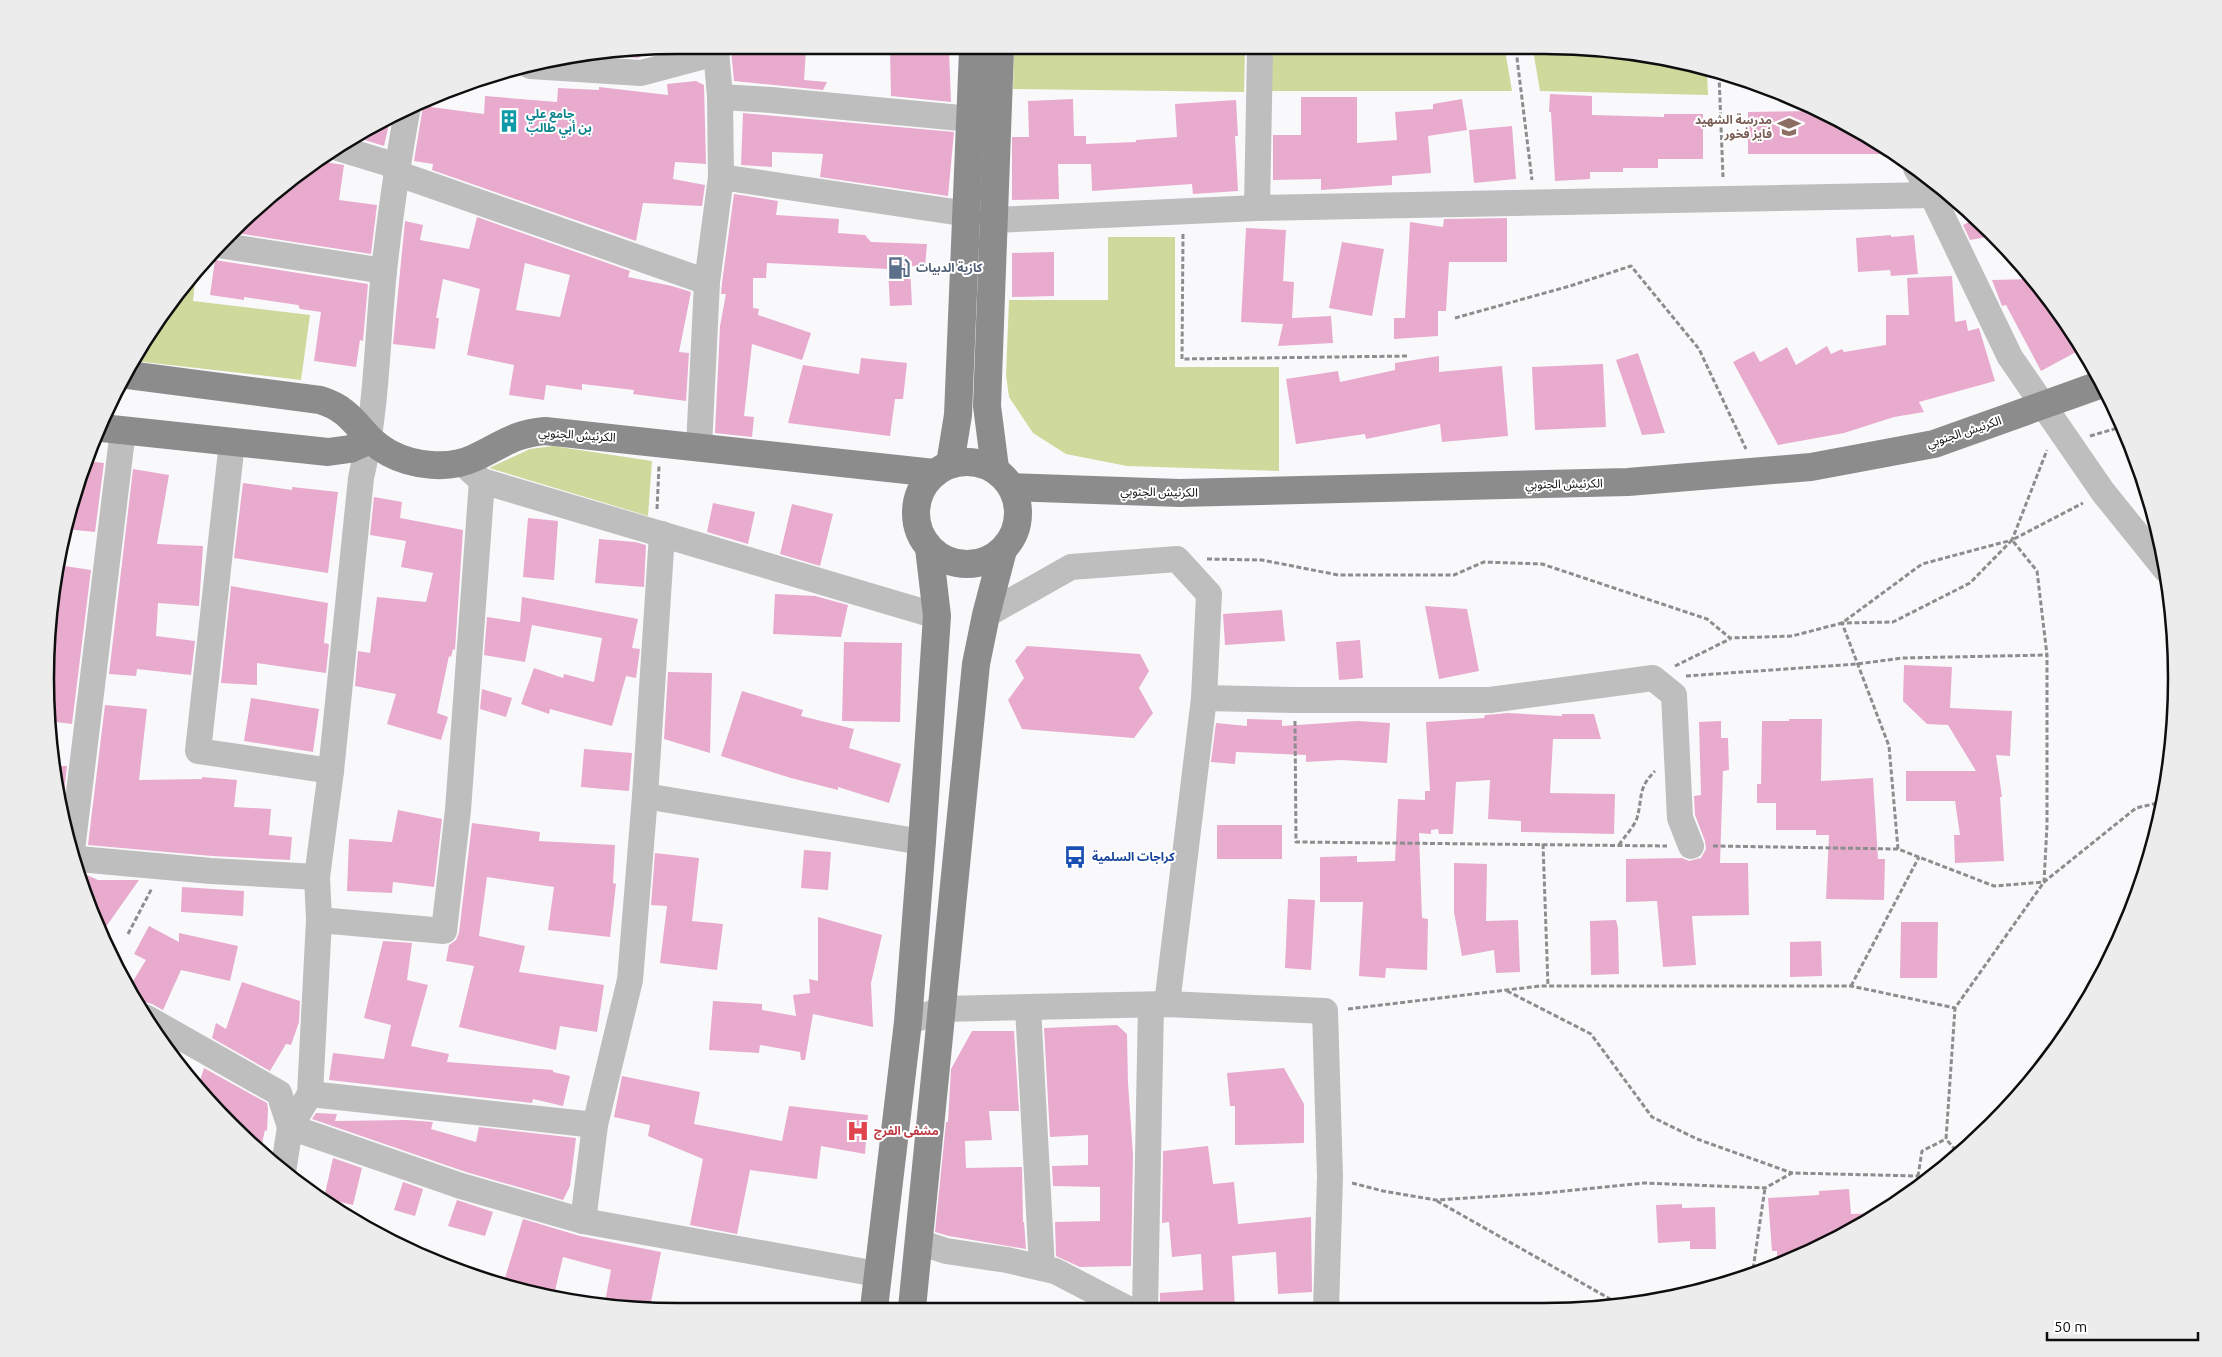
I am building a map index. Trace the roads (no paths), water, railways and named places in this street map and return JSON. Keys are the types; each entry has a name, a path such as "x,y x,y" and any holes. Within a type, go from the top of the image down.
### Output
{"main road":[{"path":"942,468 958,415 968,214 973,54"},
{"path":"913,1303 976,664 986,615 1004,550 1013,537 1018,521 1018,503 1003,478 988,406 1000,54"},
{"name":"الكرنيش الجنوبي","path":"132,376 320,400 343,409 370,440 390,454 408,460 436,465 462,462 507,440 532,432 572,432 699,447 942,468"},
{"name":"الكرنيش الجنوبي","path":"1003,478 1180,493 1628,482 1757,472 1811,467 1934,444 2056,426 2097,389"},
{"path":"112,429 328,452 350,449 370,440"},
{"path":"1003,478 967,461 942,468 923,486 916,503 915,519 920,535 929,548 942,558 958,564 974,564 990,560 1004,550"},
{"path":"875,1303 908,1022 922,842 937,616 929,548"}],"street":[{"path":"551,67 641,73 709,54"},
{"path":"699,447 708,282 721,177 720,97 716,54"},
{"path":"1257,208 1260,54"},
{"path":"720,97 971,119"},
{"path":"284,1163 290,1127 310,1094 318,920 317,877 331,771 361,478 370,440 384,271 396,170 406,116"},
{"path":"345,150 708,282"},
{"path":"721,177 968,214"},
{"path":"994,220 1257,208 1724,199 1917,178"},
{"path":"1926,184 2010,357 2103,492 2156,558"},
{"path":"228,247 384,271"},
{"path":"74,834 112,429"},
{"path":"232,442 198,751 331,771"},
{"path":"462,462 482,481 937,616"},
{"path":"318,920 444,931 458,810 482,481"},
{"path":"583,1222 595,1124 630,980 645,796 662,534"},
{"path":"986,615 1071,567 1177,559 1209,594 1204,698 1159,1004 1145,1303"},
{"path":"1204,698 1490,700 1653,678 1674,695 1680,818 1691,846"},
{"path":"645,796 922,842"},
{"path":"81,859 317,877"},
{"path":"908,1022 943,1009 1159,1004 1325,1011 1330,1177 1326,1303"},
{"path":"1028,1007 1042,1268"},
{"path":"158,1024 279,1093 290,1127"},
{"path":"310,1094 595,1124"},
{"path":"290,1127 461,1186 583,1222 878,1274"},
{"path":"919,1242 946,1250 1007,1260 1055,1271 1116,1303"}],"place":[{"name":"جامع علي بن أبي طالب","path":"509,121"},
{"name":"مدرسة الشهيد فايز فخور","path":"1789,127"},
{"name":"كازية الدبيات","path":"899,268"},
{"name":"كراجات السلمية","path":"1075,857"},
{"name":"مشفى الفرج","path":"858,1131"}]}
